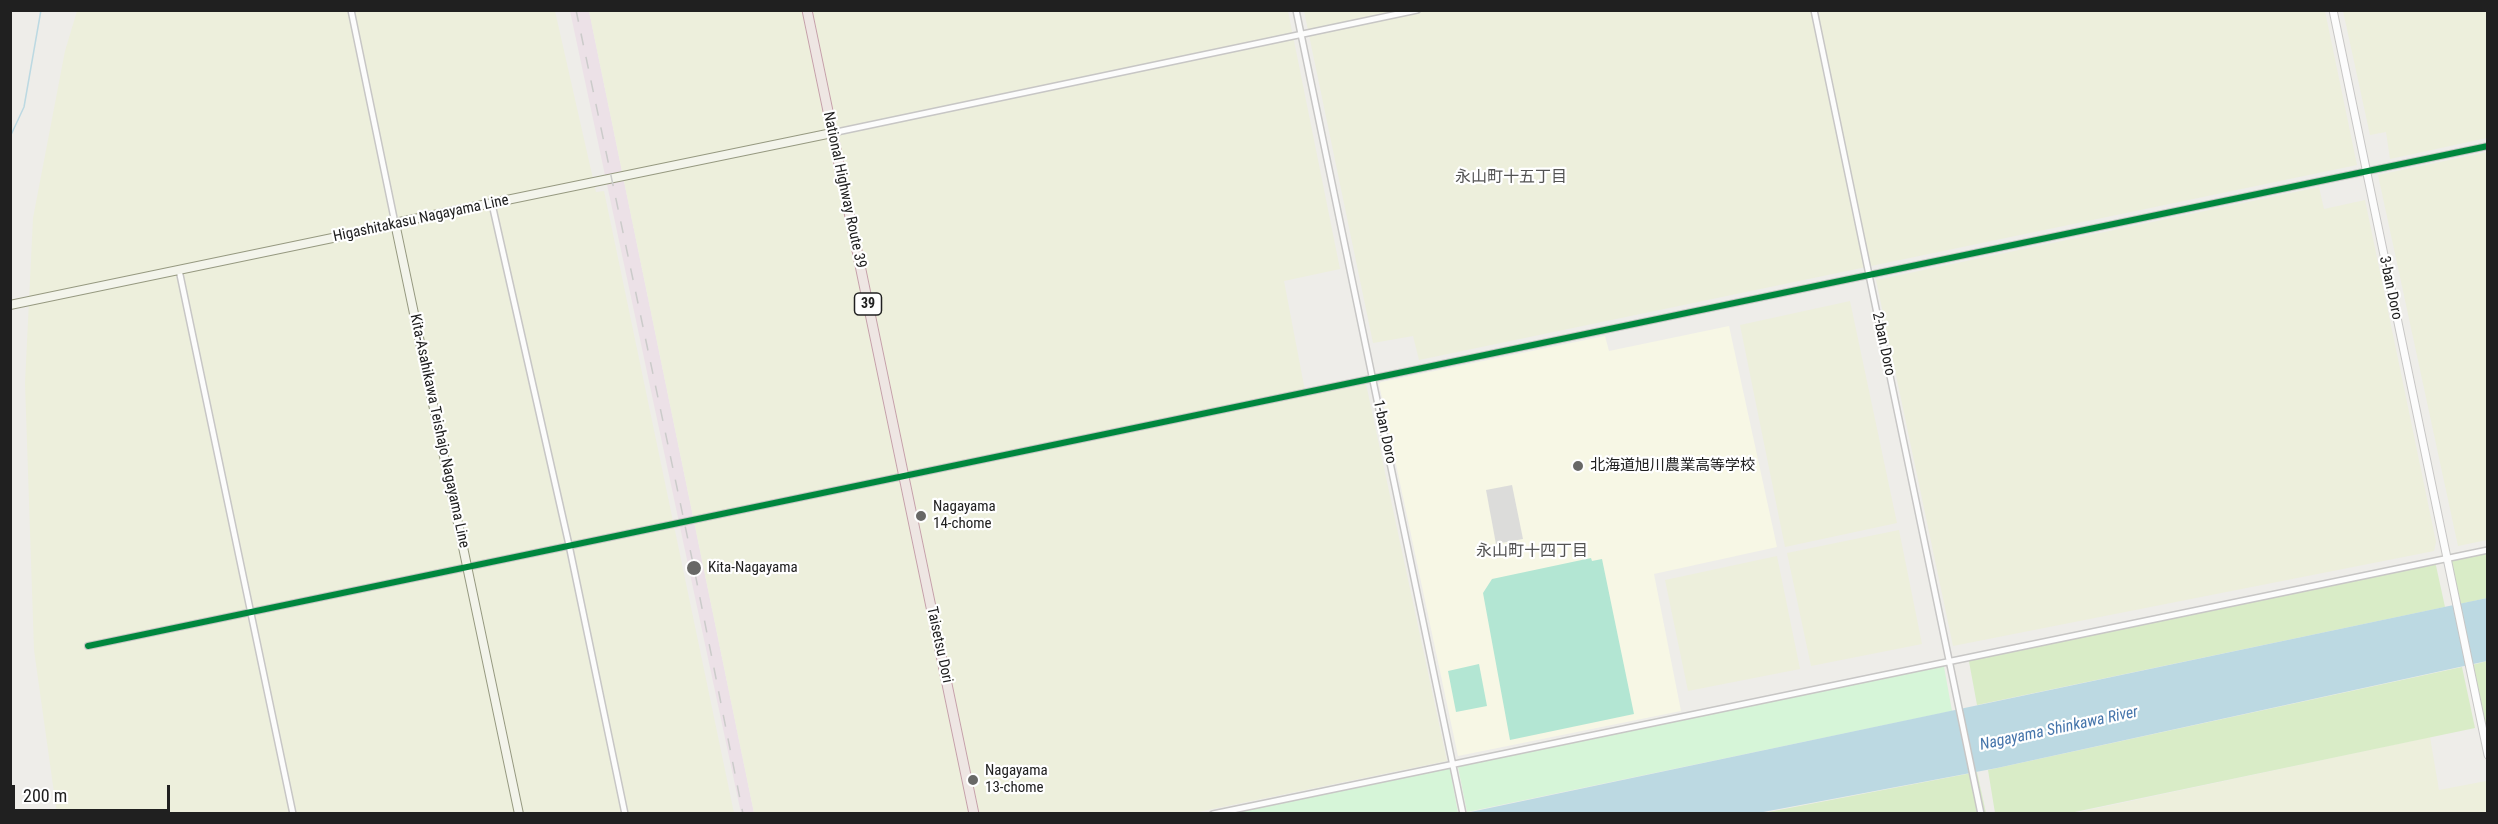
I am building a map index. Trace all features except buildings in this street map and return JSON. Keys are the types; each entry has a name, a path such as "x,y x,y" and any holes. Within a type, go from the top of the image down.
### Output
{"highway":[{"name":"National Highway Route 39","path":"807,10 903,476"},
{"name":"Taisetsu Dori","path":"903,476 974,813"}],"main road":[{"name":"Higashitakasu Nagayama Line","path":"10,305 832,133"},
{"name":"Kita-Asahikawa Teishajo Nagayama Line","path":"395,224 519,813"}],"street":[{"path":"351,10 395,224"},
{"name":"1-ban Doro","path":"1296,10 1463,813"},
{"path":"832,133 1417,10"},
{"name":"2-ban Doro","path":"1814,10 1981,813"},
{"name":"3-ban Doro","path":"2332,10 2487,754"},
{"path":"88,645 2487,146"},
{"path":"492,204 569,545 625,813"},
{"path":"179,270 293,813"},
{"path":"1213,813 1949,660 2447,562 2487,550"}],"shaded area":[{"path":"77,11 555,11 596,192 604,191 734,813 57,814 34,650 25,383 33,218 65,51"},
{"path":"570,11 589,11 754,813 741,813"},
{"path":"589,11 1288,11 1340,269 1284,281 1306,396 1366,384 1447,761 1193,813 754,813"},
{"path":"1304,11 2325,11 2357,165 1419,360 1413,336 1373,343"},
{"path":"2343,11 2487,11 2487,138 2390,159 2386,132 2370,135"},
{"path":"2487,152 2487,540 2458,546 2378,175"},
{"path":"2319,187 2324,209 2365,200 2436,542 2434,551 1953,646 1876,280"},
{"path":"1850,301 1897,523 1785,547 1740,325"},
{"name":"北海道旭川農業高等学校","path":"1729,326 1777,547 1654,574 1681,711 1458,756 1379,384 1605,336 1609,351"},
{"path":"1512,485 1523,539 1496,544 1486,490"},
{"path":"1899,530 1922,644 1811,666 1787,553"},
{"path":"1777,556 1800,669 1688,691 1665,580"},
{"path":"2430,737 2439,790 2486,781 2487,813 2070,814"}],"green space":[{"path":"2487,550 2487,598 2460,604 2450,557"},
{"path":"1591,558 1592,561 1602,559 1634,714 1510,740 1483,593 1492,579"},
{"path":"2435,561 2445,607 1977,705 1968,656"},
{"path":"1943,661 1952,711 1467,812 1457,762"},
{"path":"2487,661 2487,725 2484,726 2472,665"},
{"path":"1479,664 1487,706 1456,712 1448,671"},
{"path":"2462,667 2475,728 2070,813 1995,813 1988,770"},
{"path":"1449,764 1458,813 1214,814"},
{"path":"1977,772 1986,813 1758,814"}],"water":[{"name":"Nagayama Shinkawa River","path":"2487,598 2487,661 1997,768 1758,813 1461,814"}],"waterway":[{"path":"10,137 24,107 41,10"}],"railway":[{"path":"576,10 694,568 743,814"}],"cycle path":[{"path":"88,646 2488,146"}],"place":[{"name":"北海道旭川農業高等学校","path":"1578,466"},
{"name":"Nagayama 14-chome","path":"921,516"},
{"name":"Kita-Nagayama","path":"694,568"},
{"name":"Nagayama 13-chome","path":"973,780"}],"district":[{"name":"永山町十五丁目","path":"1511,178"},
{"name":"永山町十四丁目","path":"1532,552"}]}
